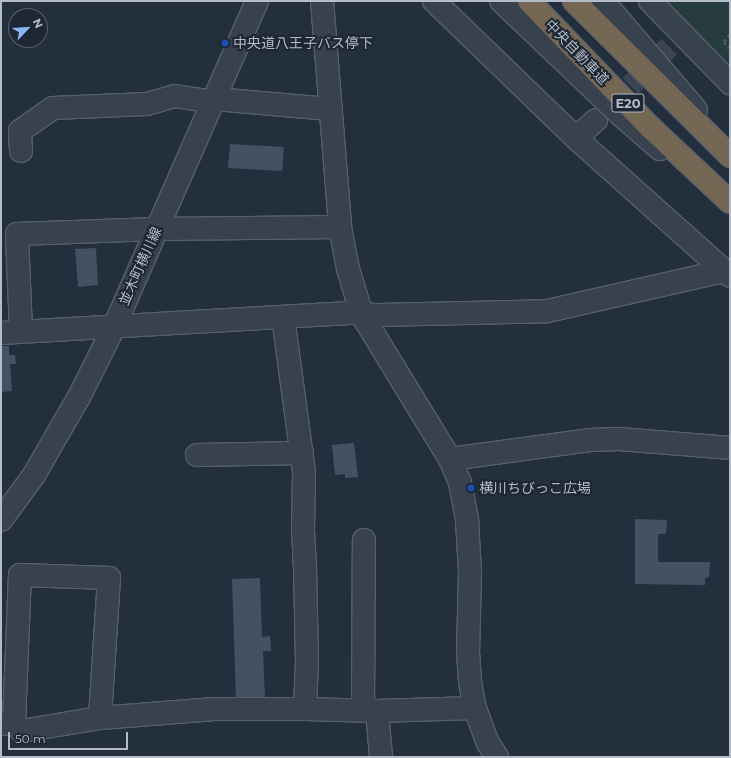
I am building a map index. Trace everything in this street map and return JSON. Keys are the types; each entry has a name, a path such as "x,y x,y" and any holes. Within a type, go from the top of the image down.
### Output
{"highway":[{"name":"中央自動車道","path":"529,1 650,127 730,202"},
{"name":"E20","path":"574,1 730,156"}],"street":[{"name":"並木町横川線","path":"1,520 34,475 80,395 114,326 258,1"},
{"path":"322,1 340,227 348,269 362,315 450,459 460,483 467,520 470,572 468,652 475,708 488,743 497,757"},
{"path":"434,1 472,40 576,138 727,273"},
{"path":"501,1 623,117 730,207"},
{"path":"603,1 623,26 730,148"},
{"path":"650,1 675,40 730,83"},
{"path":"21,151 20,131 53,108 146,104 176,96 330,109"},
{"path":"576,138 596,120"},
{"path":"340,227 157,229 17,234 11,332 353,313 362,315 547,312 727,273"},
{"path":"283,317 304,473 303,530 307,660 304,708"},
{"path":"450,459 590,440 619,439 730,448"},
{"path":"198,455 302,452"},
{"path":"364,540 370,711 381,757"},
{"path":"100,718 109,578 20,575 7,724 22,731 100,718 215,709 304,708 370,711 475,708"}],"path":[{"path":"730,35 724,42 730,48"}],"green space":[{"path":"662,1 730,1 730,71"}],"building":[{"path":"230,144 284,147 282,171 228,168"},
{"path":"96,248 98,285 78,287 75,249"},
{"path":"1,346 9,346 9,355 15,355 16,364 10,364 12,391 1,392"},
{"path":"354,443 358,477 345,478 345,474 335,475 332,445"},
{"path":"635,519 667,520 666,534 658,534 658,562 710,562 709,577 705,578 705,585 635,584"},
{"path":"260,578 262,637 270,636 271,651 263,651 265,698 236,699 232,579"}],"tunnel":[{"path":"607,109 670,46"}],"place":[{"name":"中央道八王子バス停下","path":"225,43"},
{"name":"横川ちびっこ広場","path":"471,488"}]}
